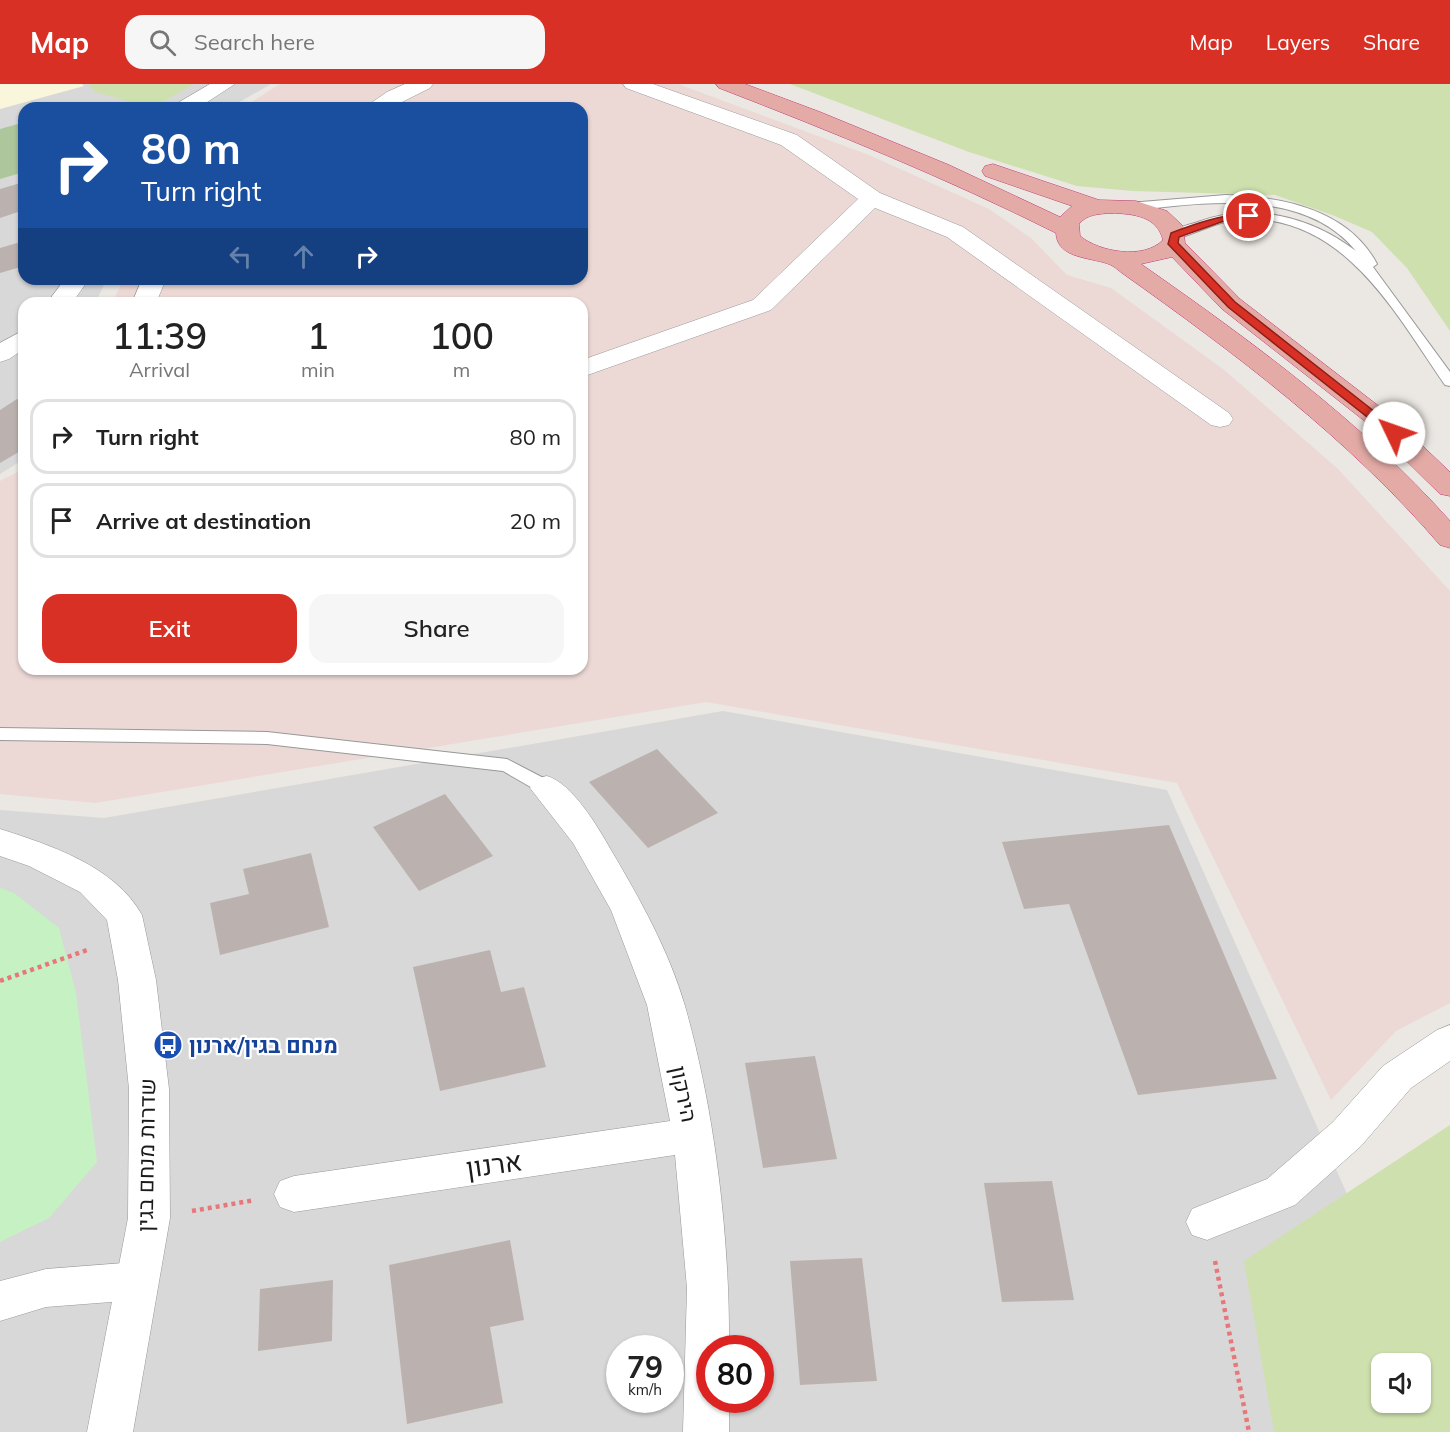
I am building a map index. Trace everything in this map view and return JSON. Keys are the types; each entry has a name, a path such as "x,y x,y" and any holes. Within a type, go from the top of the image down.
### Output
{"highway":[{"path":"726,84 907,155 994,193 1066,229"},
{"path":"773,84 1009,178 1096,207 1129,207 1161,218 1171,226 1174,239 1231,304 1380,420 1450,488"},
{"path":"1096,207 1074,215 1068,221 1066,229 1068,237 1087,251 1118,259 1153,257 1166,251 1174,239"},
{"path":"1118,259 1221,334 1355,440 1409,492 1450,539"}],"street":[{"path":"194,102 225,84"},
{"path":"372,84 394,96"},
{"path":"384,102 423,84"},
{"path":"633,84 789,140 872,198 955,232 1220,419"},
{"path":"588,367 762,305 872,198"},
{"path":"0,354 18,342"},
{"name":"הירקון","path":"547,788 585,834 628,909 666,1005 693,1135 708,1288 706,1432"},
{"name":"שדרות מנחם בגין","path":"0,842 41,857 92,883 124,915 128,935 136,980 149,1089 149,1218 110,1432"},
{"path":"1207,1222 1281,1192 1347,1134 1397,1077 1450,1041"},
{"name":"ארנון","path":"294,1194 693,1135"},
{"path":"0,1301 46,1288 137,1281"}],"lane":[{"path":"1129,207 1230,198 1259,199 1303,210 1336,226 1354,238 1364,251 1378,282"},
{"path":"1174,239 1224,218 1272,218 1326,236 1356,257 1378,282 1450,382"},
{"path":"0,734 267,738 507,765 547,788"}],"path":[{"path":"0,981 128,935"},
{"path":"149,1218 294,1194"},
{"path":"1207,1222 1249,1432"}],"shaded area":[{"path":"0,84 271,84 240,102 18,102 18,285 104,285 98,297 18,297 18,463 0,474"},
{"path":"0,84 82,84 84,86 18,102 18,104 0,109"},
{"path":"280,84 678,84 869,155 989,209 1031,238 1067,275 1111,288 1223,369 1338,469 1450,591 1450,1003 1396,1031 1331,1100 1177,783 706,702 95,803 0,794 0,481 18,472 18,675 588,675 588,297 115,297 121,285 588,285 588,102 252,102"},
{"path":"723,711 1167,790 1416,1353 1371,1353 1371,1413 1431,1413 1431,1388 1450,1432 0,1432 0,810 104,818"}],"green space":[{"path":"89,84 194,84 162,102 131,102 95,92"},
{"path":"790,84 1450,84 1450,331 1407,268 1372,232 1335,216 1275,195 1133,191 1077,186 969,152"},
{"path":"18,124 18,174 0,179 0,129"},
{"path":"0,888 14,893 59,928 76,993 97,1162 49,1218 0,1242"},
{"path":"1450,1125 1450,1432 1274,1432 1244,1261"}],"building":[{"path":"18,184 18,212 0,218 0,189"},
{"path":"18,243 18,268 0,273 0,248"},
{"path":"18,400 18,452 0,463 0,410"},
{"path":"657,749 718,813 648,848 589,782"},
{"path":"445,794 493,856 419,891 373,827"},
{"path":"1169,825 1277,1079 1138,1095 1069,904 1024,909 1002,842"},
{"path":"311,853 329,927 220,955 210,903 249,894 243,869"},
{"path":"490,950 501,992 524,987 546,1067 440,1091 413,967"},
{"path":"815,1056 837,1159 763,1168 745,1063"},
{"path":"1052,1181 1074,1300 1002,1302 984,1183"},
{"path":"510,1240 524,1320 490,1327 503,1403 407,1424 389,1265"},
{"path":"862,1258 877,1381 800,1385 790,1261"},
{"path":"333,1280 332,1341 258,1351 260,1289"}],"place":[{"name":"מנחם בגין/ארנון","path":"168,1045"}],"route":[{"path":"1249,216 1224,218 1199,226 1175,235 1173,244 1208,283 1231,304 1394,433"}]}
